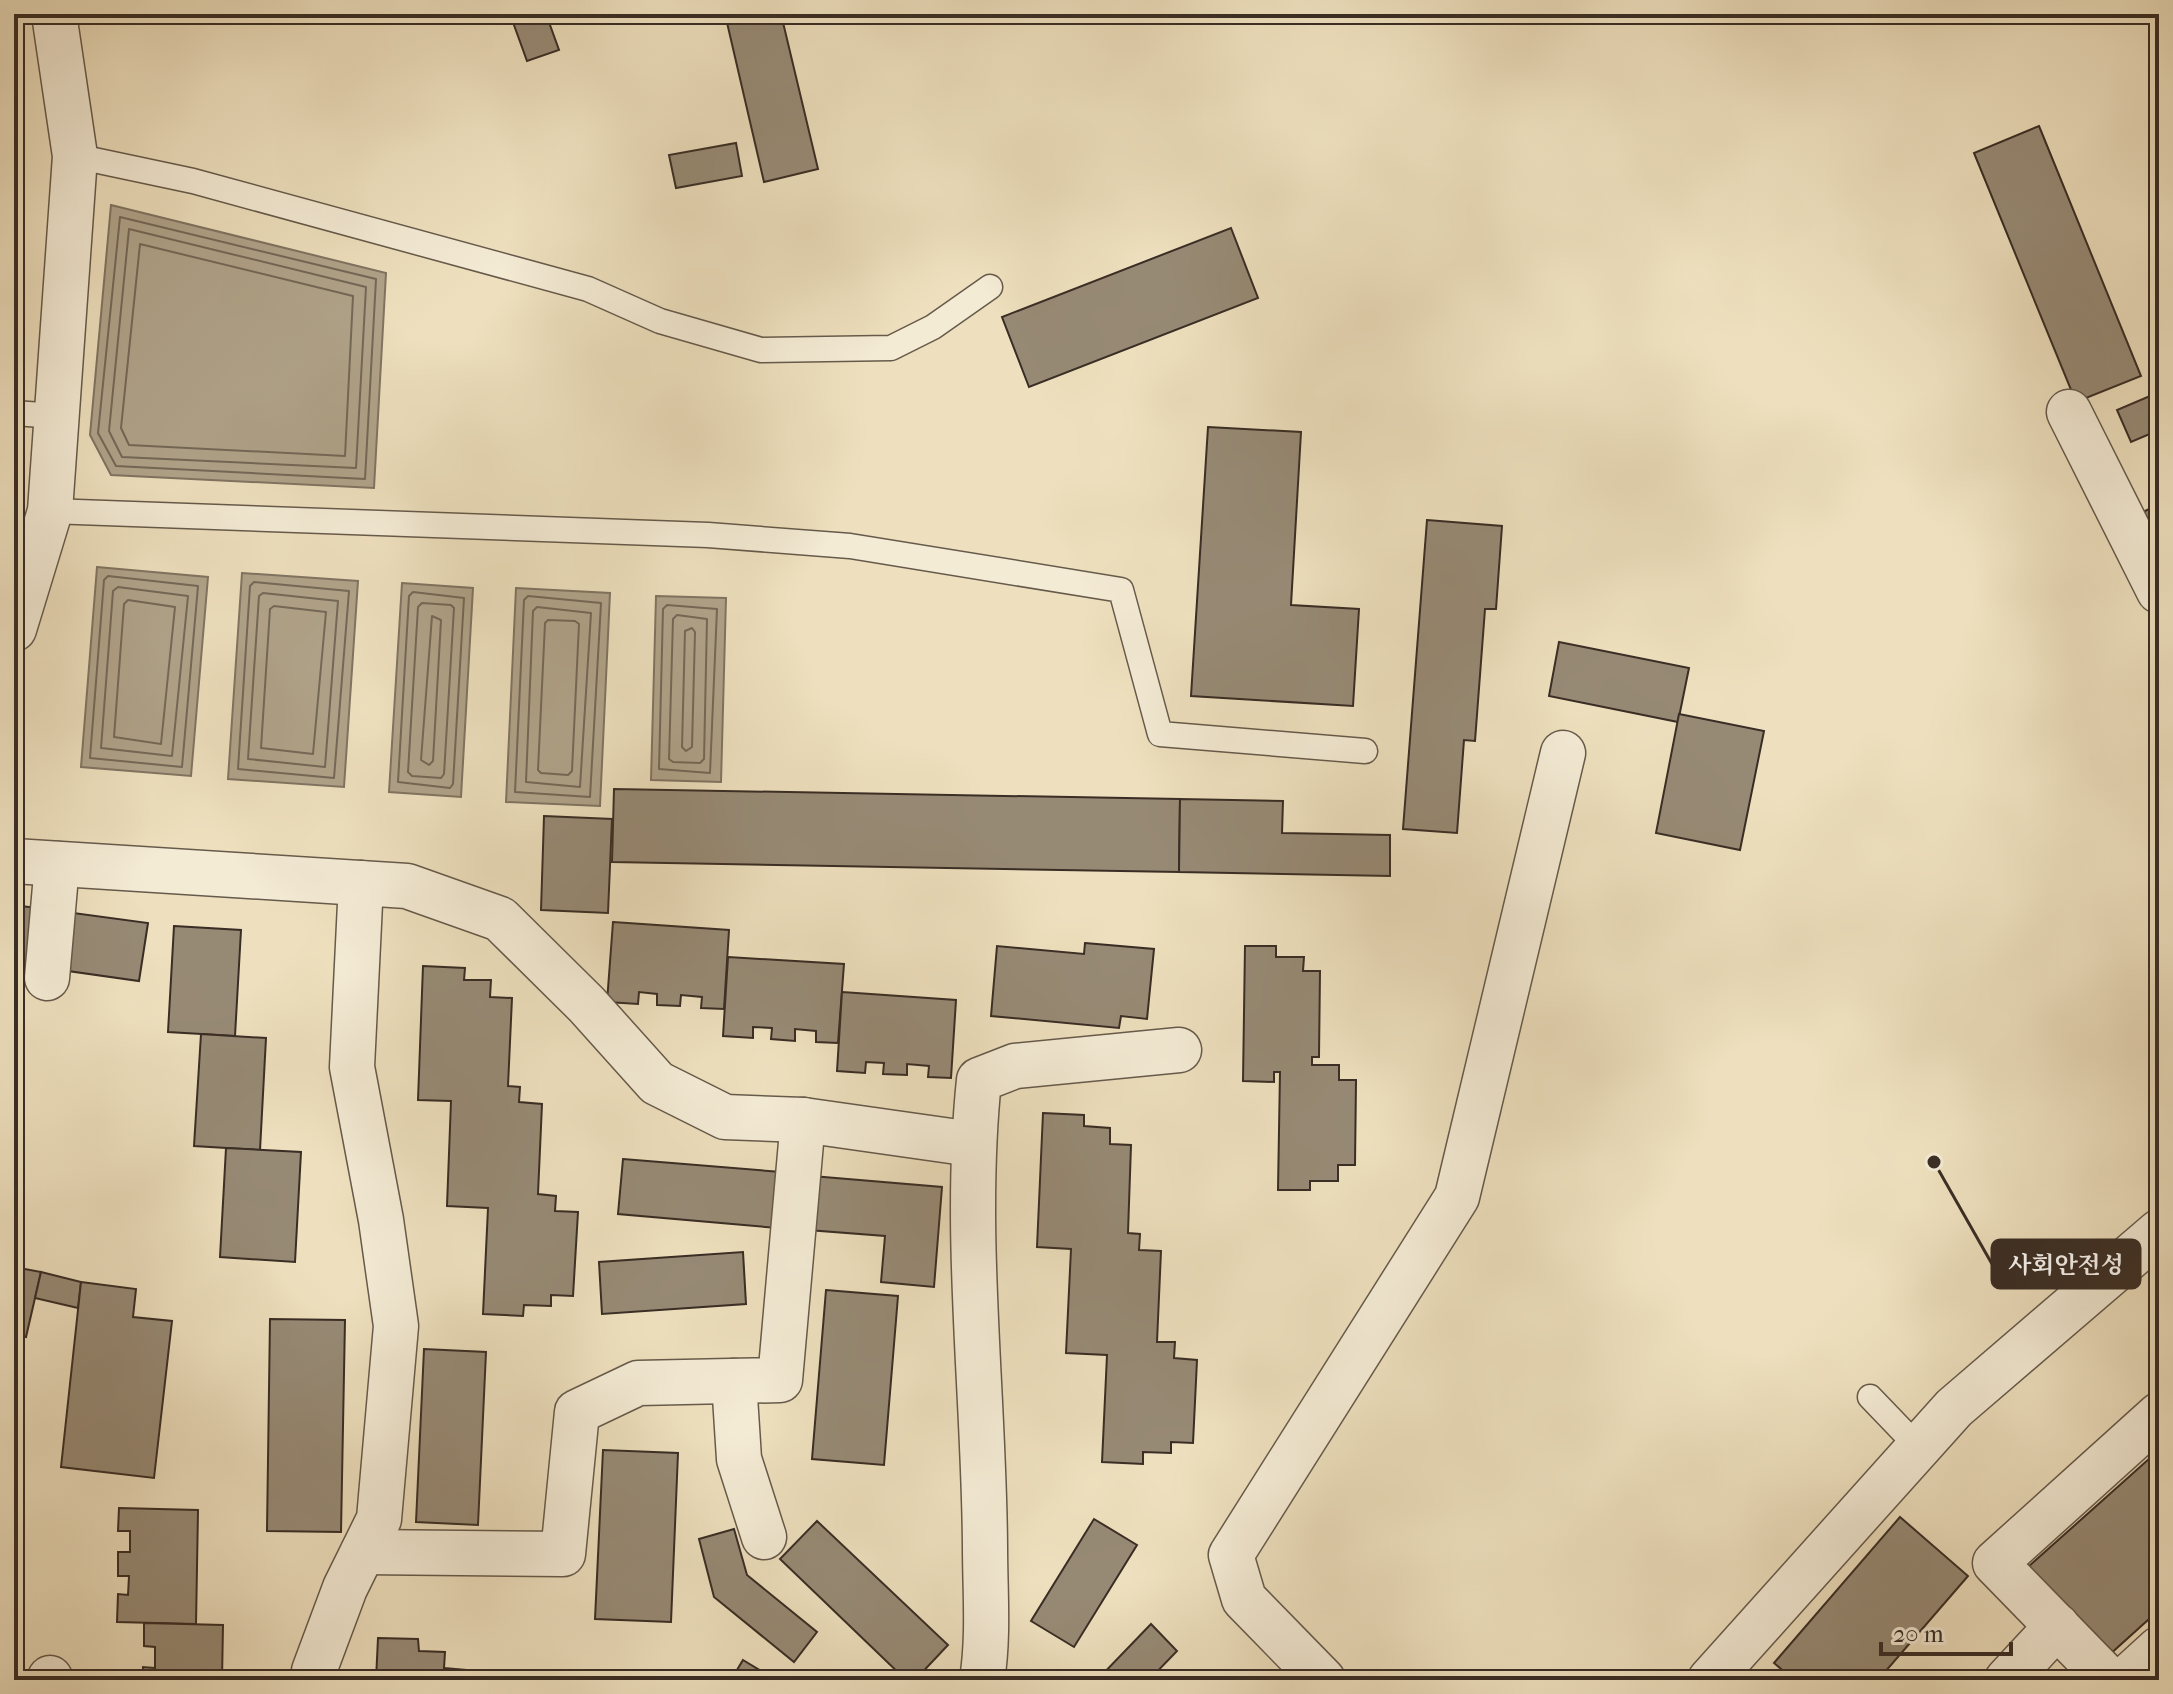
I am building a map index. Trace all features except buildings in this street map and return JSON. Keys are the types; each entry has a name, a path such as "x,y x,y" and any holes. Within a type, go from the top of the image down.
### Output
{"street":[{"path":"14,629 50,511 35,414 75,156 54,14"},
{"path":"2069,412 2159,591"},
{"path":"1323,1680 1244,1599 1231,1555 1457,1197 1563,753"},
{"path":"14,861 407,886 500,919 587,1005 657,1083 725,1117 803,1120 972,1144"},
{"path":"47,978 57,864"},
{"path":"314,1680 314,1671 345,1588 379,1519 396,1326 381,1220 352,1067 361,883"},
{"path":"982,1680 985,1657 985,1521 972,1144 979,1080 1015,1066 1179,1050"},
{"path":"363,1552 563,1554 577,1412 638,1383 780,1380 803,1120"},
{"path":"1710,1680 1954,1408 2159,1232"},
{"path":"734,1381 739,1459 764,1537"},
{"path":"2109,1680 1995,1563 2159,1415"},
{"path":"2007,1680 2057,1626"},
{"path":"2125,1680 2159,1649"}],"lane":[{"path":"75,156 193,181 588,289 660,321 761,350 891,348 933,327 990,287"},
{"path":"50,511 708,535 818,543 1121,590 1160,734 1365,751"},
{"path":"1870,1397 1919,1448"}],"water":[{"path":"111,205 386,273 374,488 111,475 90,435"},
{"path":"97,567 208,577 191,776 81,767"},
{"path":"242,573 358,581 344,787 228,779"},
{"path":"402,583 473,588 461,797 389,792"},
{"path":"516,588 610,593 600,806 506,802"},
{"path":"656,596 726,598 721,782 651,780"}],"place":[{"name":"사회안전성","path":"1934,1162"}]}
